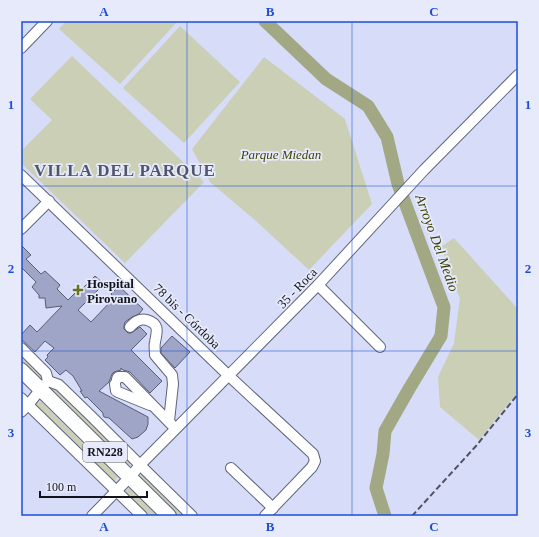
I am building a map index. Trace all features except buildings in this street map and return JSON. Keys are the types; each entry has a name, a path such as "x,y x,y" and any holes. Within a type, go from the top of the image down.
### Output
{"highway":[{"name":"RN228","path":"21,370 44,384 130,477 169,516"}],"street":[{"path":"21,48 44,22"},
{"name":"35 - Roca","path":"92,516 140,465 318,285 424,170 518,75"},
{"name":"78 bis - Córdoba","path":"21,175 229,376 313,454 315,461 312,467 272,508"},
{"path":"21,229 49,201"},
{"path":"318,285 380,347"},
{"path":"130,327 136,321 146,320 152,322 156,327 157,333 155,355 172,375 173,384 168,422"},
{"path":"21,348 46,372 44,384 23,405 142,516"},
{"path":"155,407 118,392 116,390 116,382 118,377 125,377 155,407 168,422 176,429"},
{"path":"44,384 59,385 192,516"},
{"path":"231,468 272,508 265,516"}],"green space":[{"path":"66,21 174,21 176,23 120,84 59,29"},
{"path":"180,26 240,82 184,143 123,88"},
{"path":"72,56 204,182 125,263 21,163 21,151 52,120 30,99"},
{"name":"Parque Miedan","path":"264,57 345,119 372,204 309,270 256,221 210,182 192,149"},
{"path":"454,238 518,309 518,392 479,440 440,407 438,377 454,343 460,298 448,272 442,246"},
{"path":"21,352 45,375 39,381 21,364"},
{"path":"55,385 133,461 127,467 49,391"},
{"path":"40,401 118,477 112,483 34,407"},
{"path":"144,472 189,516 177,516 138,478"},
{"path":"129,488 158,516 146,516 123,494"}],"waterway":[{"name":"Arroyo Del Medio","path":"265,21 326,79 368,106 387,137 398,184 444,307 441,336 385,431 383,454 376,488 385,516"}],"railway":[{"path":"412,516 476,446 518,394"}],"place":[{"name":"Hospital Pirovano","path":"78,290"}],"district":[{"name":"VILLA DEL PARQUE","path":"125,170"}]}
